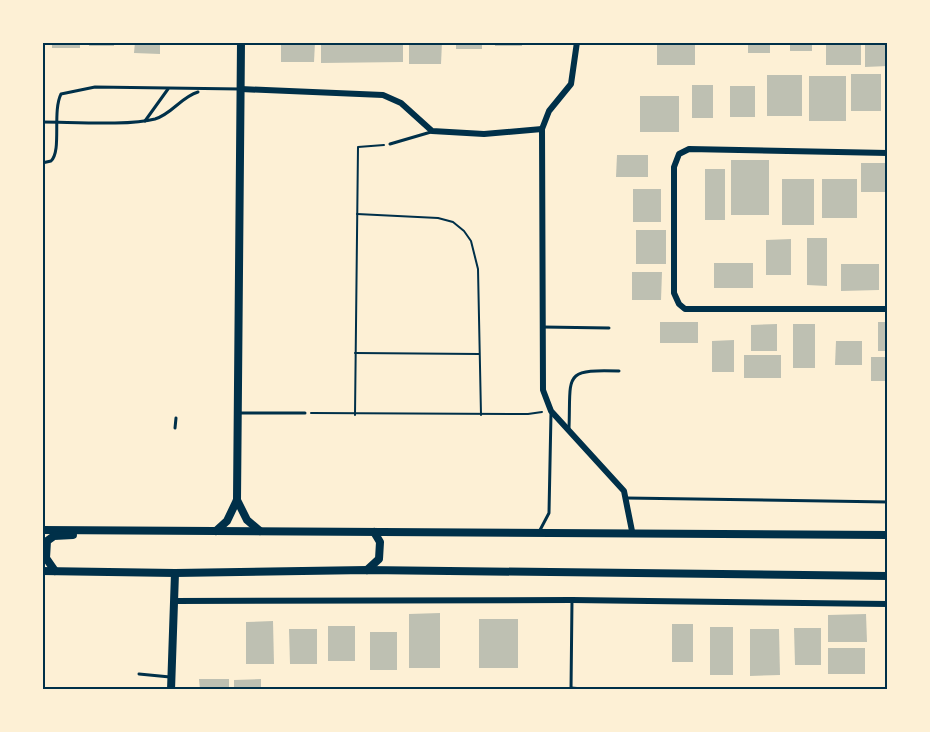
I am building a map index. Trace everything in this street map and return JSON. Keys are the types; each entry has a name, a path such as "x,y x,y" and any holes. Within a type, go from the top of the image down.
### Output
{"street":[{"path":"216,531 231,514 237,500 241,42"},
{"path":"577,42 571,84 549,111 543,129 543,390 551,411 620,485 626,498 632,531"},
{"path":"241,89 383,96 402,103 432,131 484,134 543,129"},
{"path":"888,153 689,149 679,154 675,167 674,293 685,309 888,309"},
{"path":"237,500 247,520 260,532"},
{"path":"42,530 632,531 888,535"},
{"path":"56,571 46,558 47,541 54,536 79,535 91,530"},
{"path":"367,570 379,559 380,542 374,532"},
{"path":"42,571 175,573 367,570 888,576"},
{"path":"171,690 175,573"},
{"path":"174,602 572,600 888,604"}],"lane":[{"path":"42,163 51,161 56,154 57,103 61,94 71,90 95,87 241,89"},
{"path":"145,121 168,89"},
{"path":"42,122 145,121 169,113 182,100 203,90"},
{"path":"390,144 432,131"},
{"path":"543,327 609,328"},
{"path":"568,429 571,383 576,375 585,370 619,371"},
{"path":"539,532 549,513 551,411"},
{"path":"238,414 305,413"},
{"path":"175,428 176,418"},
{"path":"626,498 888,502"},
{"path":"572,600 571,689 595,690"},
{"path":"139,674 171,677"}],"path":[{"path":"355,415 358,147 390,144"},
{"path":"357,214 438,218 453,222 464,231 476,253 478,268 481,414"},
{"path":"356,353 480,354"},
{"path":"305,413 528,414 551,411"}],"building":[{"path":"52,42 80,42 80,48 52,48"},
{"path":"89,42 114,42 114,46 89,46"},
{"path":"135,42 160,42 160,54 134,53"},
{"path":"281,42 315,42 314,62 281,62"},
{"path":"321,42 403,42 403,62 321,63"},
{"path":"409,42 442,42 441,64 409,64"},
{"path":"456,42 482,42 482,49 456,49"},
{"path":"495,42 522,42 522,46 495,46"},
{"path":"657,42 695,42 695,65 657,65"},
{"path":"748,42 770,42 770,53 748,53"},
{"path":"790,42 812,42 812,51 790,51"},
{"path":"826,42 861,42 861,65 826,65"},
{"path":"865,42 888,42 888,66 865,67"},
{"path":"851,74 881,74 881,111 851,111"},
{"path":"767,75 802,75 802,116 767,116"},
{"path":"809,76 846,76 846,121 809,121"},
{"path":"692,85 713,85 713,118 692,118"},
{"path":"730,86 755,86 755,117 730,117"},
{"path":"640,96 679,96 679,132 640,132"},
{"path":"617,155 648,155 648,177 616,177"},
{"path":"731,160 769,160 769,215 731,215"},
{"path":"861,163 888,163 888,192 861,192"},
{"path":"705,169 725,169 725,220 705,220"},
{"path":"782,179 814,179 814,225 782,225"},
{"path":"822,179 857,179 857,218 822,218"},
{"path":"633,189 661,189 661,222 633,222"},
{"path":"636,230 666,230 666,264 636,264"},
{"path":"807,238 827,238 827,286 807,285"},
{"path":"791,239 791,275 766,275 766,240"},
{"path":"714,263 753,263 753,288 714,288"},
{"path":"841,264 879,264 879,290 841,291"},
{"path":"632,272 662,272 661,300 632,300"},
{"path":"660,322 698,322 698,343 660,343"},
{"path":"878,322 888,322 888,351 878,351"},
{"path":"777,324 777,351 751,351 751,325"},
{"path":"793,324 815,324 815,368 793,368"},
{"path":"734,340 734,372 712,372 712,341"},
{"path":"836,341 862,341 862,365 835,365"},
{"path":"744,355 781,355 781,378 744,378"},
{"path":"871,357 888,357 888,381 871,381"},
{"path":"440,613 440,668 409,668 409,614"},
{"path":"866,614 867,642 828,642 828,615"},
{"path":"479,619 518,619 518,668 479,668"},
{"path":"273,621 274,664 246,664 246,622"},
{"path":"672,624 693,624 693,662 672,662"},
{"path":"328,626 355,626 355,661 328,661"},
{"path":"710,627 733,627 733,675 710,675"},
{"path":"794,628 821,628 821,665 795,665"},
{"path":"289,629 317,629 317,664 290,664"},
{"path":"750,629 779,629 780,675 750,676"},
{"path":"370,632 397,632 397,670 370,670"},
{"path":"828,648 865,648 865,674 828,674"},
{"path":"199,679 229,679 229,690 200,690"},
{"path":"261,679 261,690 234,690 234,680"}]}
